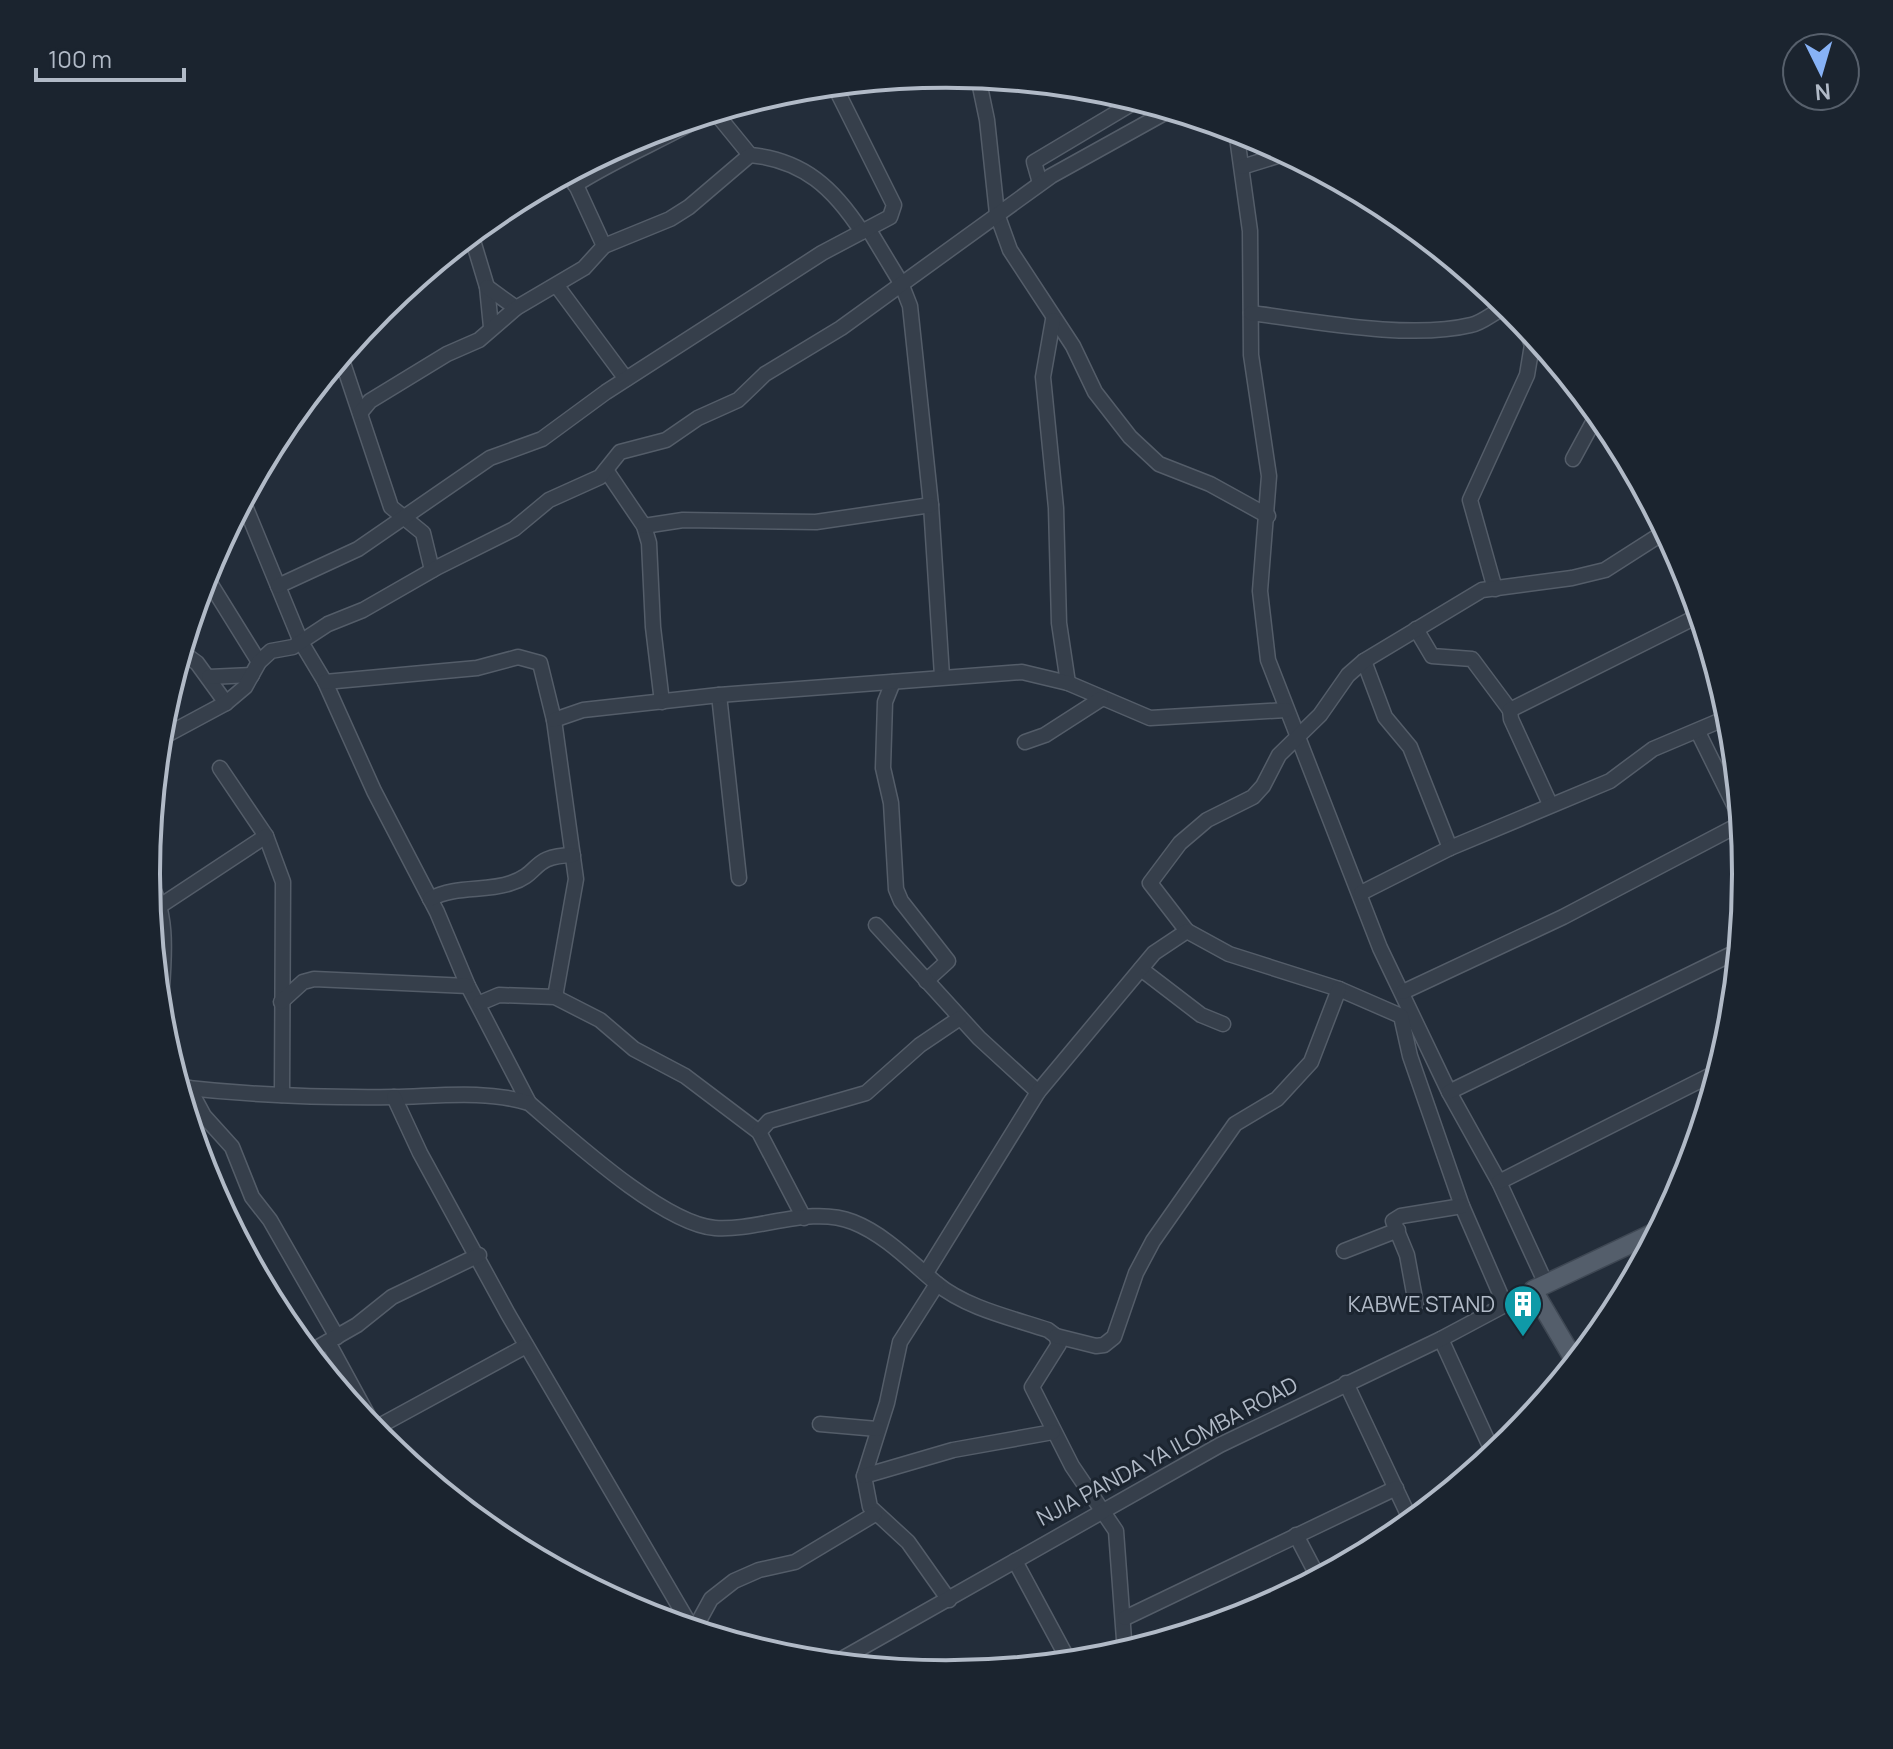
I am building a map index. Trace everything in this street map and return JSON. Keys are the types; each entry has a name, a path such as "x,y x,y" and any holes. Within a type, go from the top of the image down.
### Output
{"main road":[{"name":"NJIA PANDA YA ILOMBA ROAD","path":"1540,1287 1644,1238"},
{"path":"1540,1287 1571,1352"}],"street":[{"path":"981,89 997,214 1014,257 1073,346 1100,399 1130,437 1159,464 1198,479 1268,516"},
{"path":"278,586 358,549 490,458 542,439 626,379 835,245 890,217 894,205 839,96"},
{"path":"1040,183 1034,162 1124,109"},
{"path":"173,731 226,703 271,651 301,642 328,624 363,610 432,570 514,529 537,508 593,482 620,452 666,440 698,418 738,400 765,374 841,328 1040,183 1157,117"},
{"path":"719,122 750,155 807,171 825,184 865,231 901,283 910,306 913,332 931,505 942,676"},
{"path":"1238,145 1250,231 1251,355 1269,476 1260,591 1268,660 1380,948 1449,1092 1499,1182 1540,1287"},
{"path":"361,404 447,354 479,340 516,308 557,286 590,263 604,246 670,219 750,155"},
{"path":"1242,167 1270,158"},
{"path":"574,182 604,246"},
{"path":"475,246 487,287 491,327"},
{"path":"557,286 626,379"},
{"path":"487,287 516,308"},
{"path":"1251,313 1350,327 1418,329 1475,324 1497,312"},
{"path":"1053,320 1043,377 1056,508 1059,623 1068,683"},
{"path":"1495,589 1470,500 1527,375 1531,349"},
{"path":"346,368 361,404 391,507 423,533 432,570"},
{"path":"1573,459 1591,426"},
{"path":"606,470 644,526 652,566 653,627 662,702"},
{"path":"644,526 683,520 816,522 931,505"},
{"path":"248,513 301,642 325,682 374,791 430,899 468,986 480,1003 529,1103 612,1171 691,1222 715,1228 840,1217 852,1221 937,1284 970,1302 1056,1336 1096,1346 1104,1345 1114,1337 1136,1273 1153,1241 1235,1124 1277,1099 1311,1062 1339,989"},
{"path":"1505,1305 1462,1206 1410,1056 1401,1016 1339,989 1240,958 1187,931 1150,883 1180,843 1207,820 1253,797 1263,786 1279,755 1320,715 1348,675 1364,661 1468,597 1495,589 1605,570 1657,537"},
{"path":"214,591 256,669"},
{"path":"1510,710 1690,620"},
{"path":"1416,629 1432,656 1472,659 1510,710 1511,719 1550,804"},
{"path":"325,682 477,668 518,657 534,659 543,670 554,720 576,879 555,997"},
{"path":"190,660 209,677 226,703"},
{"path":"1364,661 1385,717 1410,747 1450,848"},
{"path":"209,677 256,669"},
{"path":"554,720 583,710 719,695 1022,672 1068,683 1138,715 1164,720 1223,712 1286,710"},
{"path":"639,705 660,681"},
{"path":"893,682 885,698 883,768 891,803 894,878 901,901 948,961 926,981"},
{"path":"719,695 739,878"},
{"path":"1025,742 1045,735 1101,699"},
{"path":"1361,893 1450,848 1615,778 1653,749 1718,722"},
{"path":"1698,732 1728,794"},
{"path":"220,768 266,836 283,882 282,1095"},
{"path":"1403,992 1563,917 1731,828"},
{"path":"161,905 266,836"},
{"path":"430,899 446,892 508,884 548,857 573,855"},
{"path":"876,925 960,1018 1038,1092"},
{"path":"926,1273 1038,1092 1141,969 1177,935 1187,931"},
{"path":"1449,1092 1728,956"},
{"path":"1141,969 1201,1015 1223,1024"},
{"path":"282,973 308,979 468,986"},
{"path":"281,1002 308,979"},
{"path":"480,1003 499,995 555,997 600,1020 634,1049 685,1076 759,1132 804,1218"},
{"path":"759,1132 769,1121 866,1093 920,1045 960,1018"},
{"path":"502,1097 514,1073"},
{"path":"1499,1182 1706,1077"},
{"path":"190,1088 282,1095 502,1097 529,1103"},
{"path":"394,1097 420,1153 479,1255 526,1346 686,1616"},
{"path":"195,1103 232,1147 252,1197 270,1220 333,1340 359,1397"},
{"path":"1416,1304 1407,1255 1393,1221 1401,1216 1462,1206"},
{"path":"1344,1251 1398,1230"},
{"path":"319,1347 392,1297 479,1255"},
{"path":"937,1284 900,1342 887,1403 864,1476 866,1499 875,1514 908,1542 949,1600"},
{"name":"NJIA PANDA YA ILOMBA ROAD","path":"850,1655 1220,1445 1441,1339 1540,1287"},
{"path":"1056,1336 1056,1352 1032,1383 1053,1432 1116,1531 1125,1640"},
{"path":"1441,1339 1489,1444"},
{"path":"383,1424 526,1346"},
{"path":"1346,1383 1407,1511"},
{"path":"820,1424 877,1429"},
{"path":"864,1476 953,1450 1053,1432"},
{"path":"1125,1618 1396,1488"},
{"path":"699,1621 711,1599 734,1581 759,1570 795,1562 875,1514"},
{"path":"1296,1535 1314,1570"},
{"path":"1015,1561 1064,1652"}],"place":[{"name":"KABWE STAND","path":"1523,1338"}]}
